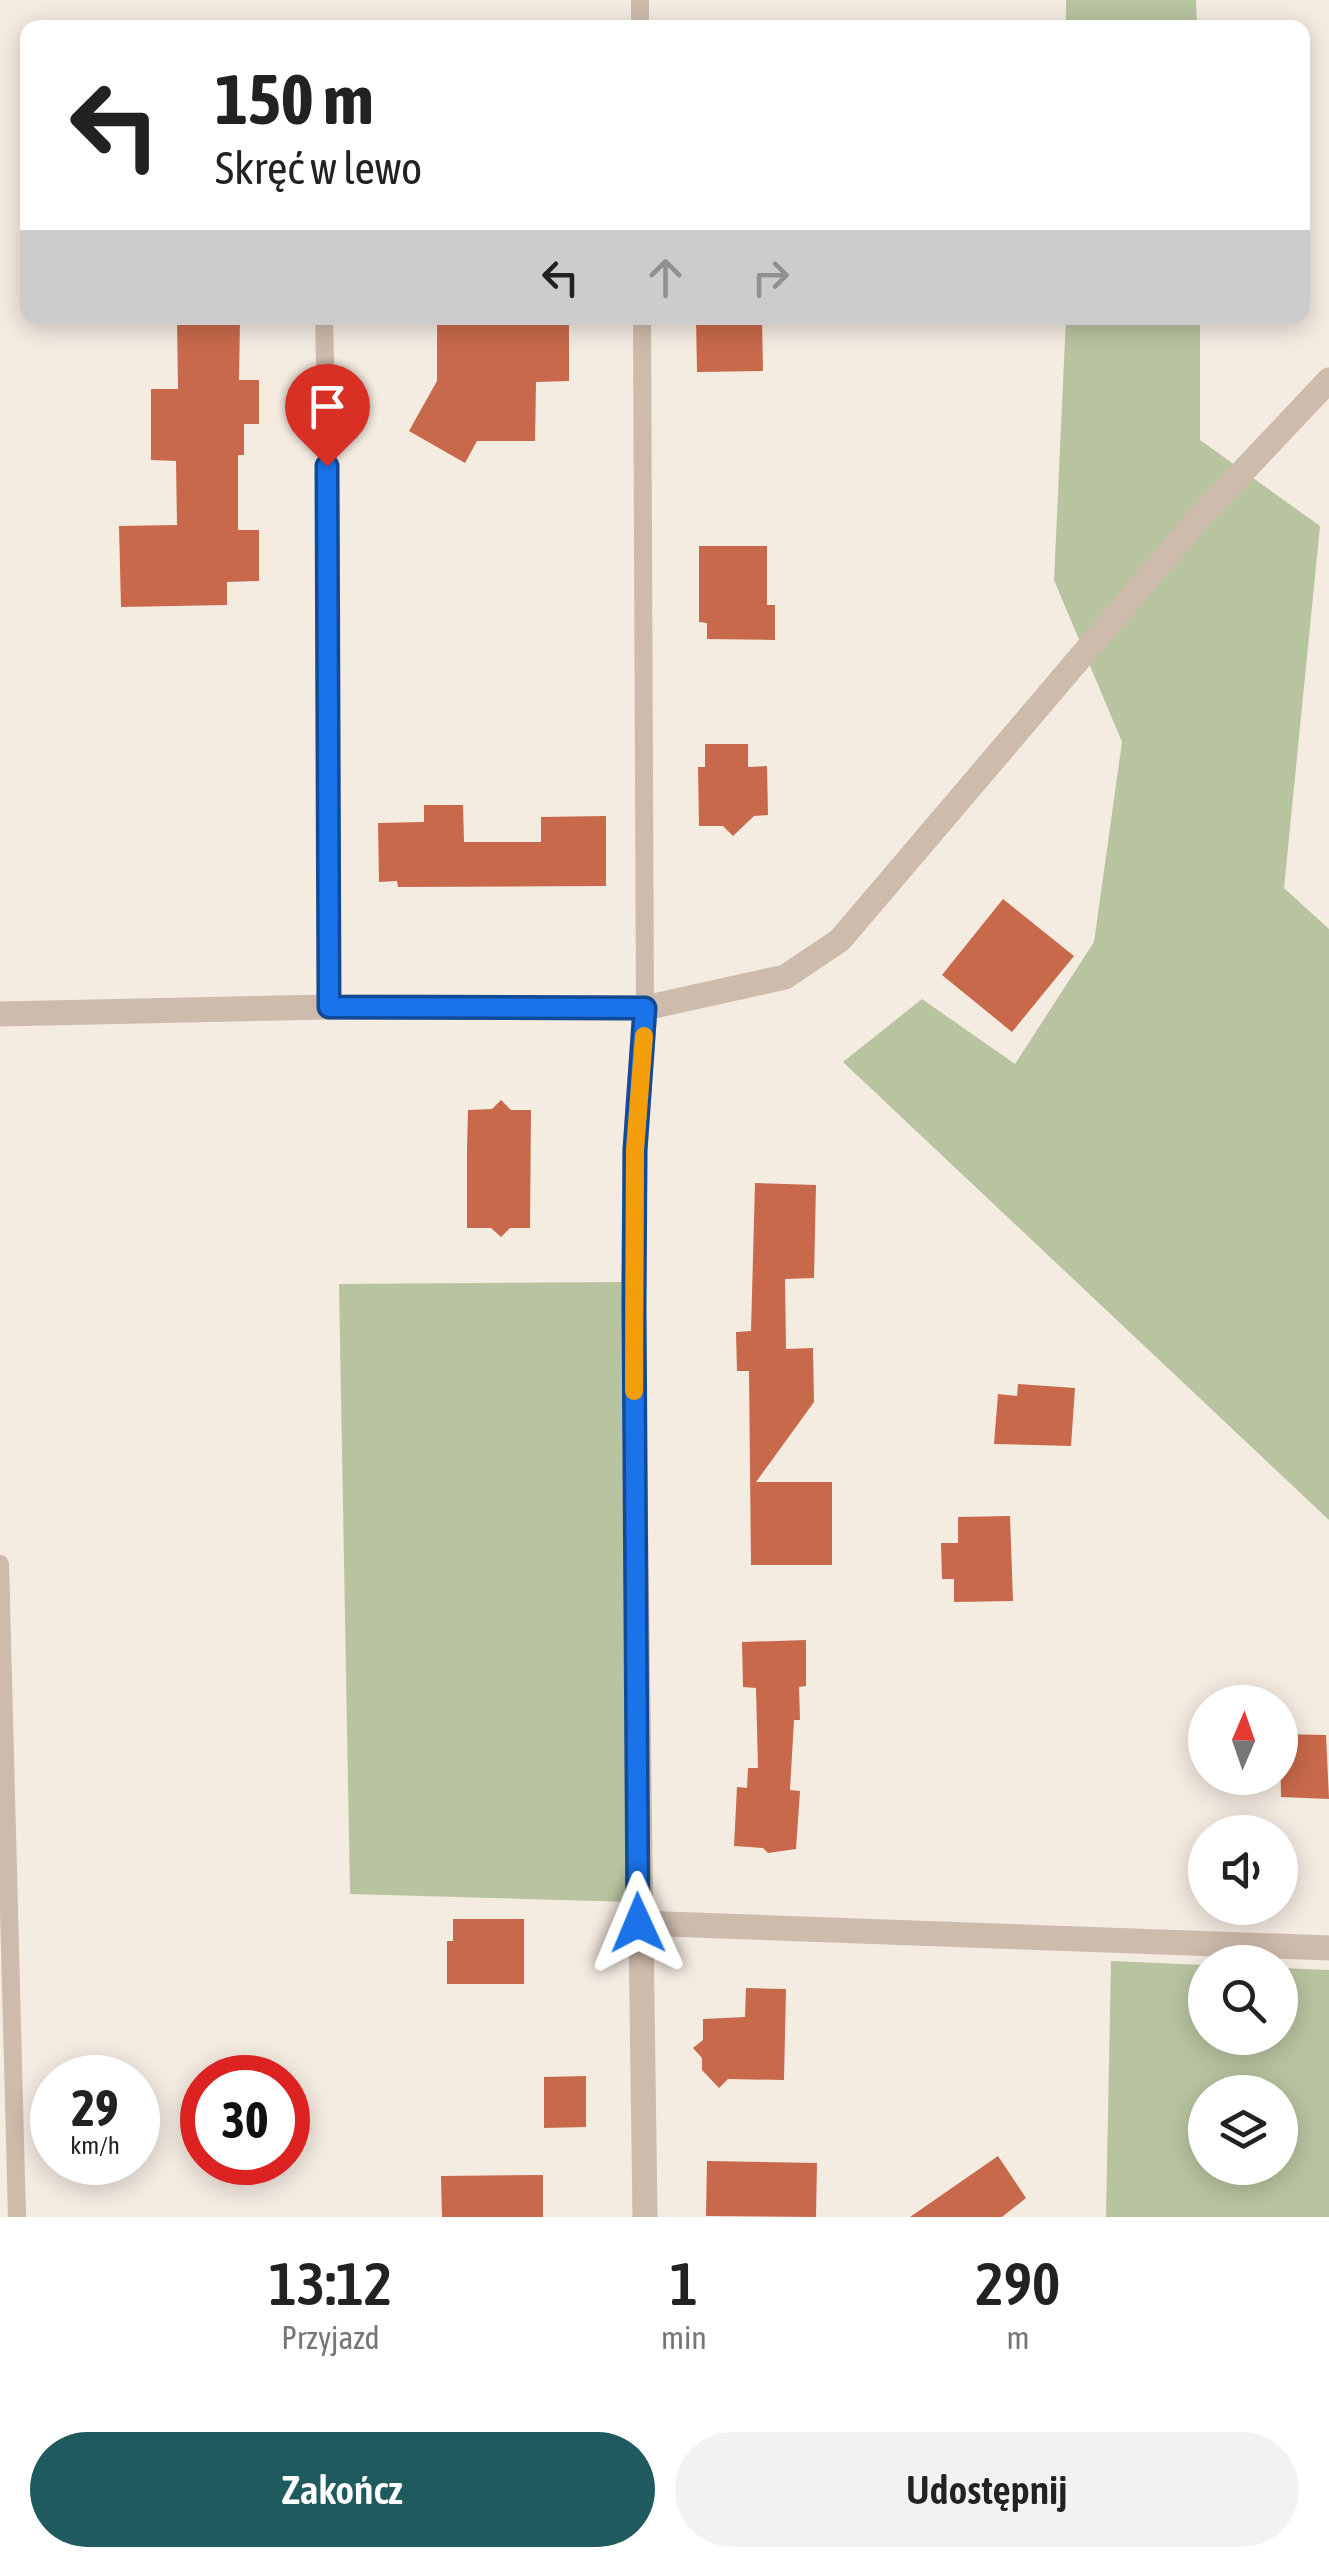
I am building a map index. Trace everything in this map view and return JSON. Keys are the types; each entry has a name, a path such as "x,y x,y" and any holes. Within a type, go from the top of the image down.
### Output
{"street":[{"path":"0,1014 329,1007 645,1008 786,977 840,940 1198,518 1329,380"},
{"path":"645,1008 635,1150 633,1326 638,1923 645,2217"},
{"path":"638,1923 1329,1948"}],"lane":[{"path":"324,325 330,578 329,1007"},
{"path":"642,325 645,1008"},
{"path":"0,1564 17,2217"}],"green space":[{"path":"1066,0 1196,0 1197,20 1066,20"},
{"path":"1066,325 1200,325 1200,440 1320,526 1284,888 1329,929 1329,1520 843,1062 922,999 1015,1064 1094,942 1122,742 1054,580"},
{"path":"623,1282 632,1902 350,1894 339,1284"},
{"path":"1111,1961 1188,1964 1188,2055 1298,2055 1298,1969 1329,1970 1329,2217 1106,2217"}],"building":[{"path":"177,325 240,325 239,380 259,380 259,424 244,424 244,455 238,455 238,530 259,530 259,581 227,582 227,605 121,607 119,526 177,525 176,461 151,460 151,389 178,389"},
{"path":"437,325 569,325 569,381 536,382 535,441 477,441 465,463 409,431 437,381"},
{"path":"696,325 762,325 763,371 697,372"},
{"path":"699,546 767,546 767,605 775,605 775,640 707,639 707,623 699,622"},
{"path":"705,744 748,744 748,767 767,766 768,815 754,816 733,836 723,826 699,826 698,767 705,767"},
{"path":"424,805 463,805 464,842 541,842 541,817 606,816 606,886 398,887 397,881 379,882 378,823 424,822"},
{"path":"1003,899 1074,956 1012,1032 942,975"},
{"path":"501,1100 511,1110 531,1110 530,1228 510,1228 501,1237 491,1228 467,1228 467,1149 468,1110 492,1109"},
{"path":"755,1183 816,1185 814,1278 785,1279 786,1349 813,1348 814,1402 756,1482 832,1482 832,1565 751,1565 749,1371 737,1371 736,1332 751,1331"},
{"path":"1018,1384 1075,1388 1071,1446 994,1444 998,1394 1017,1396"},
{"path":"1010,1516 1013,1601 954,1602 954,1579 942,1579 941,1543 958,1543 958,1517"},
{"path":"806,1640 806,1686 799,1687 800,1720 794,1720 790,1790 800,1791 796,1849 768,1853 763,1848 734,1846 737,1787 747,1788 748,1768 758,1768 756,1688 743,1687 742,1642"},
{"path":"1298,1734 1326,1735 1329,1799 1281,1797 1298,1795"},
{"path":"453,1919 524,1919 524,1984 447,1984 447,1941 453,1941"},
{"path":"746,1988 786,1989 784,2080 728,2079 719,2088 702,2070 702,2058 693,2048 703,2040 703,2019 745,2017"},
{"path":"586,2076 586,2127 544,2128 544,2077"},
{"path":"998,2156 1026,2198 1002,2217 910,2217"},
{"path":"707,2161 817,2163 816,2217 706,2216"},
{"path":"543,2175 543,2217 442,2217 441,2176"}],"slow traffic":[{"path":"634,1391 635,1150 644,1036"}],"route":[{"path":"327,466 329,1007 645,1008 635,1150 638,1923"}]}
